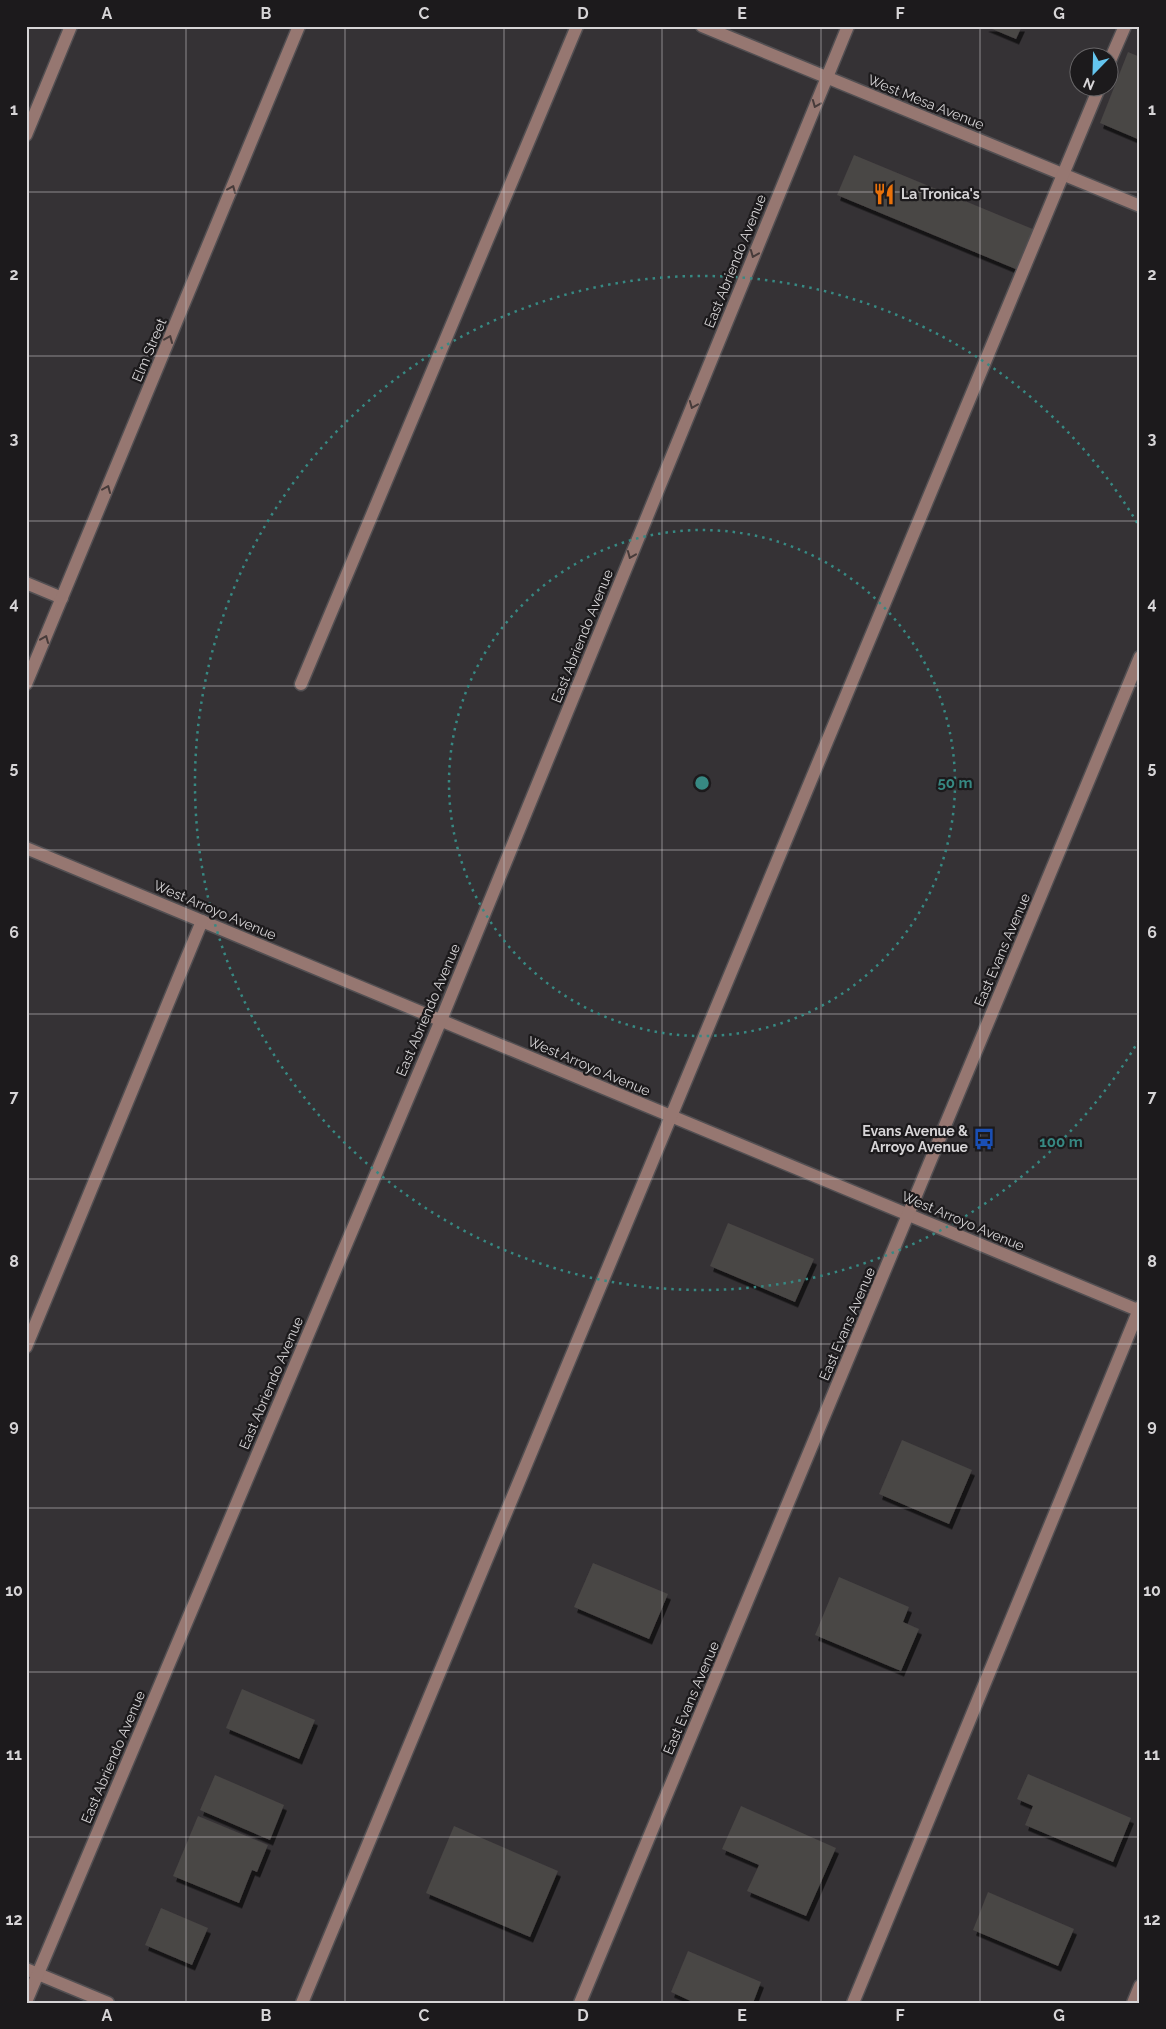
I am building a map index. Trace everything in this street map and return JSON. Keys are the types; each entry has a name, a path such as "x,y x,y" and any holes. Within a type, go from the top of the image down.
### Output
{"street":[{"path":"26,135 71,26"},
{"name":"Elm Street","path":"26,684 299,26"},
{"path":"301,684 577,26"},
{"name":"West Mesa Avenue","path":"702,26 1140,206"},
{"name":"East Abriendo Avenue","path":"26,2002 32,1971 440,1020 848,26"},
{"path":"1115,48 1125,26"},
{"path":"302,2003 1095,98"},
{"path":"26,583 62,598"},
{"name":"East Evans Avenue","path":"580,2003 1140,657"},
{"name":"West Arroyo Avenue","path":"26,848 1139,1310"},
{"path":"26,1347 202,921"},
{"path":"853,2003 1139,1310"},
{"path":"32,1971 108,2003"},
{"path":"1133,2003 1140,1986"}],"building":[{"path":"985,26 1022,26 1016,39"},
{"path":"1128,52 1140,57 1140,140 1100,123 1110,98 1118,98 1118,77"},
{"path":"854,155 1035,230 1018,270 837,195"},
{"path":"728,1223 814,1259 795,1302 710,1266"},
{"path":"902,1440 972,1470 949,1524 879,1494"},
{"path":"593,1563 668,1594 649,1639 574,1607"},
{"path":"839,1577 909,1607 903,1622 919,1629 901,1671 815,1635"},
{"path":"242,1689 315,1720 299,1759 226,1728"},
{"path":"1028,1774 1131,1818 1113,1862 1025,1825 1033,1806 1017,1799"},
{"path":"215,1775 284,1805 270,1840 200,1810"},
{"path":"741,1806 836,1848 806,1916 747,1891 759,1865 722,1849"},
{"path":"198,1816 268,1845 257,1872 252,1870 239,1903 173,1876"},
{"path":"454,1826 558,1871 530,1937 426,1893"},
{"path":"988,1892 1074,1929 1058,1966 973,1930"},
{"path":"161,1908 208,1928 192,1965 145,1945"},
{"path":"688,1951 761,1982 753,2003 695,2003 671,1992"}],"place":[{"name":"La Tronica's","path":"884,194"},
{"name":"Evans Avenue & Arroyo Avenue","path":"984,1139"}]}
